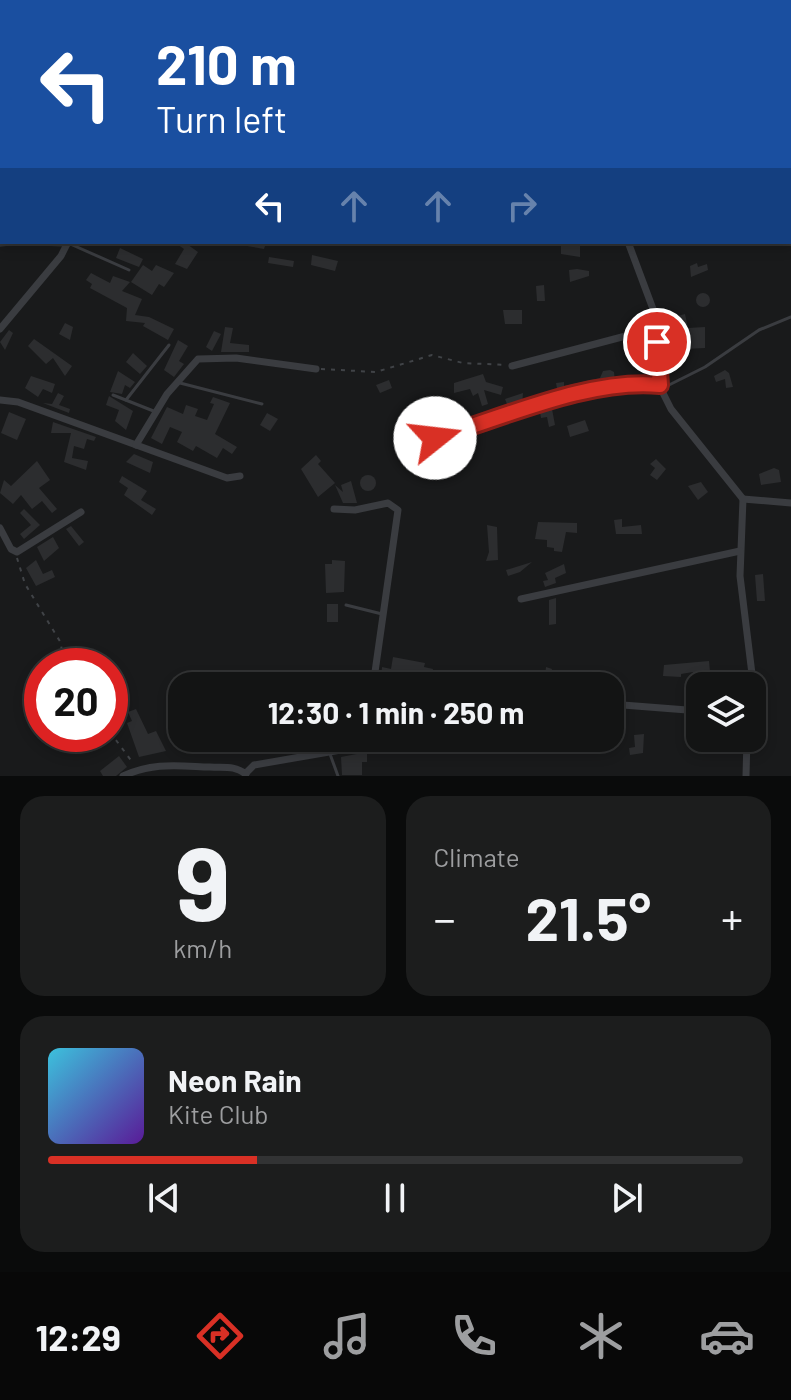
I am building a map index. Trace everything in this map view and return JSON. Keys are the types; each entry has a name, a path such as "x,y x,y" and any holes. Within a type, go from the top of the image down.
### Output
{"street":[{"path":"0,329 67,244"},
{"path":"629,244 647,289 656,328 661,387 671,409 743,499 740,551 752,672"},
{"path":"512,366 656,328"},
{"path":"136,445 156,412 198,359 236,358 316,369"},
{"path":"0,400 18,402 227,478 240,476"},
{"path":"743,499 791,503"},
{"path":"334,509 355,510 388,503 398,510 375,672"},
{"path":"0,528 15,553 81,512"},
{"path":"521,599 740,551"},
{"path":"624,705 686,710"},
{"path":"123,776 138,769 177,764 228,767 246,775 254,765 327,752"},
{"path":"746,776 747,752"}],"lane":[{"path":"70,244 129,270"},
{"path":"435,438 574,396 644,384 661,387 705,367 759,330 791,317"},
{"path":"126,400 169,345"},
{"path":"180,383 262,404"},
{"path":"113,395 156,412"},
{"path":"346,605 382,614"},
{"path":"327,752 335,761 338,776"}],"path":[{"path":"316,369 376,372 432,355 463,363 512,366"},
{"path":"15,553 25,584 61,648"},
{"path":"125,752 138,769"}],"building":[{"path":"177,244 187,244 198,252 187,269 175,264 184,249"},
{"path":"241,244 266,244 264,249"},
{"path":"561,244 580,246 580,257 561,254"},
{"path":"120,248 143,259 139,267 116,258"},
{"path":"312,255 338,261 335,271 311,265"},
{"path":"269,257 294,261 293,267 268,263"},
{"path":"697,263 698,267 707,264 708,270 691,277 690,266"},
{"path":"143,265 152,271 156,265 174,273 164,287 159,284 152,295 131,282"},
{"path":"569,270 589,271 589,276 570,282"},
{"path":"91,273 110,283 113,276 130,282 122,291 142,299 135,315 149,317 174,329 168,340 143,326 145,323 126,321 127,308 90,288 92,284 86,280"},
{"path":"544,285 545,301 537,301 536,286"},
{"path":"703,293 710,300 703,307 696,300"},
{"path":"503,310 522,310 522,324 505,324"},
{"path":"685,314 688,328 705,327 705,348 684,349 684,343 669,343 666,319"},
{"path":"65,323 73,327 70,340 59,334"},
{"path":"225,327 233,328 230,343 249,345 249,352 221,352"},
{"path":"9,330 13,333 5,350 0,342"},
{"path":"214,331 221,334 212,351 206,347"},
{"path":"34,339 72,366 65,376 53,358 46,364 28,346"},
{"path":"178,340 188,346 179,361 184,364 174,377 164,370"},
{"path":"133,353 147,366 140,374 126,362"},
{"path":"725,370 733,387 726,388 725,379 716,382 714,376"},
{"path":"118,371 135,382 130,388 125,385 122,394 110,392"},
{"path":"603,371 614,372 615,382 558,394 556,383 564,382 564,386 600,378"},
{"path":"483,374 486,382 503,387 501,395 484,390 488,404 482,406 478,393 473,396 470,389 454,393 454,383"},
{"path":"31,376 55,384 52,393 43,389 38,397 25,388"},
{"path":"389,380 392,388 380,393 376,385"},
{"path":"58,393 64,396 59,405 70,409 69,413 43,403 52,404"},
{"path":"523,393 522,405 509,409 505,399"},
{"path":"109,396 133,411 126,430 115,421 119,410 106,405"},
{"path":"213,397 230,403 215,434 237,447 232,454 223,448 217,458 196,446 193,451 177,442 182,432 170,427 162,444 151,438 167,407 183,414 186,405 198,409 195,416 207,420 214,404 210,403"},
{"path":"552,409 555,425 549,427 547,417 541,418 540,412"},
{"path":"9,412 26,419 17,440 1,433"},
{"path":"267,413 278,419 270,431 260,425"},
{"path":"585,420 589,431 570,437 567,426"},
{"path":"53,422 96,437 94,441 87,439 84,449 74,446 72,458 88,461 86,470 64,462 71,433 51,433"},
{"path":"134,454 153,462 150,473 126,462"},
{"path":"316,455 321,461 318,464 335,483 318,497 301,469"},
{"path":"656,459 666,469 657,480 650,475 655,468 650,464"},
{"path":"37,461 50,480 39,488 57,509 52,513 42,501 32,509 21,495 13,504 0,493 4,480 11,486"},
{"path":"774,468 779,470 781,482 761,485 759,474"},
{"path":"368,475 376,483 368,491 360,483"},
{"path":"122,476 147,491 141,500 156,509 152,515 124,495 128,488 119,482"},
{"path":"351,481 357,503 343,503 335,485 343,492 341,485"},
{"path":"701,482 708,492 698,500 688,486"},
{"path":"24,509 40,525 24,539 20,534 31,525 20,513"},
{"path":"622,519 622,527 641,525 642,534 616,534 614,520"},
{"path":"538,522 577,523 577,533 566,532 562,552 554,551 554,548 547,547 547,540 535,539"},
{"path":"487,525 497,527 498,560 486,561 489,552"},
{"path":"71,526 84,542 79,546 66,529"},
{"path":"53,537 59,548 44,561 37,547"},
{"path":"36,560 43,574 52,570 55,577 36,586 26,568"},
{"path":"332,560 345,561 344,592 326,593 325,564 332,564"},
{"path":"532,562 520,572 508,576 506,570"},
{"path":"564,564 566,573 555,578 556,583 545,587 543,581 548,580 545,573"},
{"path":"763,574 765,601 757,601 755,575"},
{"path":"556,598 556,624 549,625 549,600"},
{"path":"327,604 338,604 338,622 327,622"},
{"path":"393,657 425,663 424,667 433,669 432,672 382,672 382,667 391,669"},
{"path":"709,661 710,672 686,672 681,677 663,676 664,665"},
{"path":"136,709 148,734 156,731 166,751 139,757 128,726 132,721 128,712"},
{"path":"644,734 643,753 630,755 629,748 635,747 634,735"},
{"path":"367,752 367,762 362,762 362,775 342,775 341,757"},
{"path":"119,756 127,767 116,776 103,776 100,771"}],"route":[{"path":"435,438 537,405 587,393 644,384 660,385 657,342"}]}
